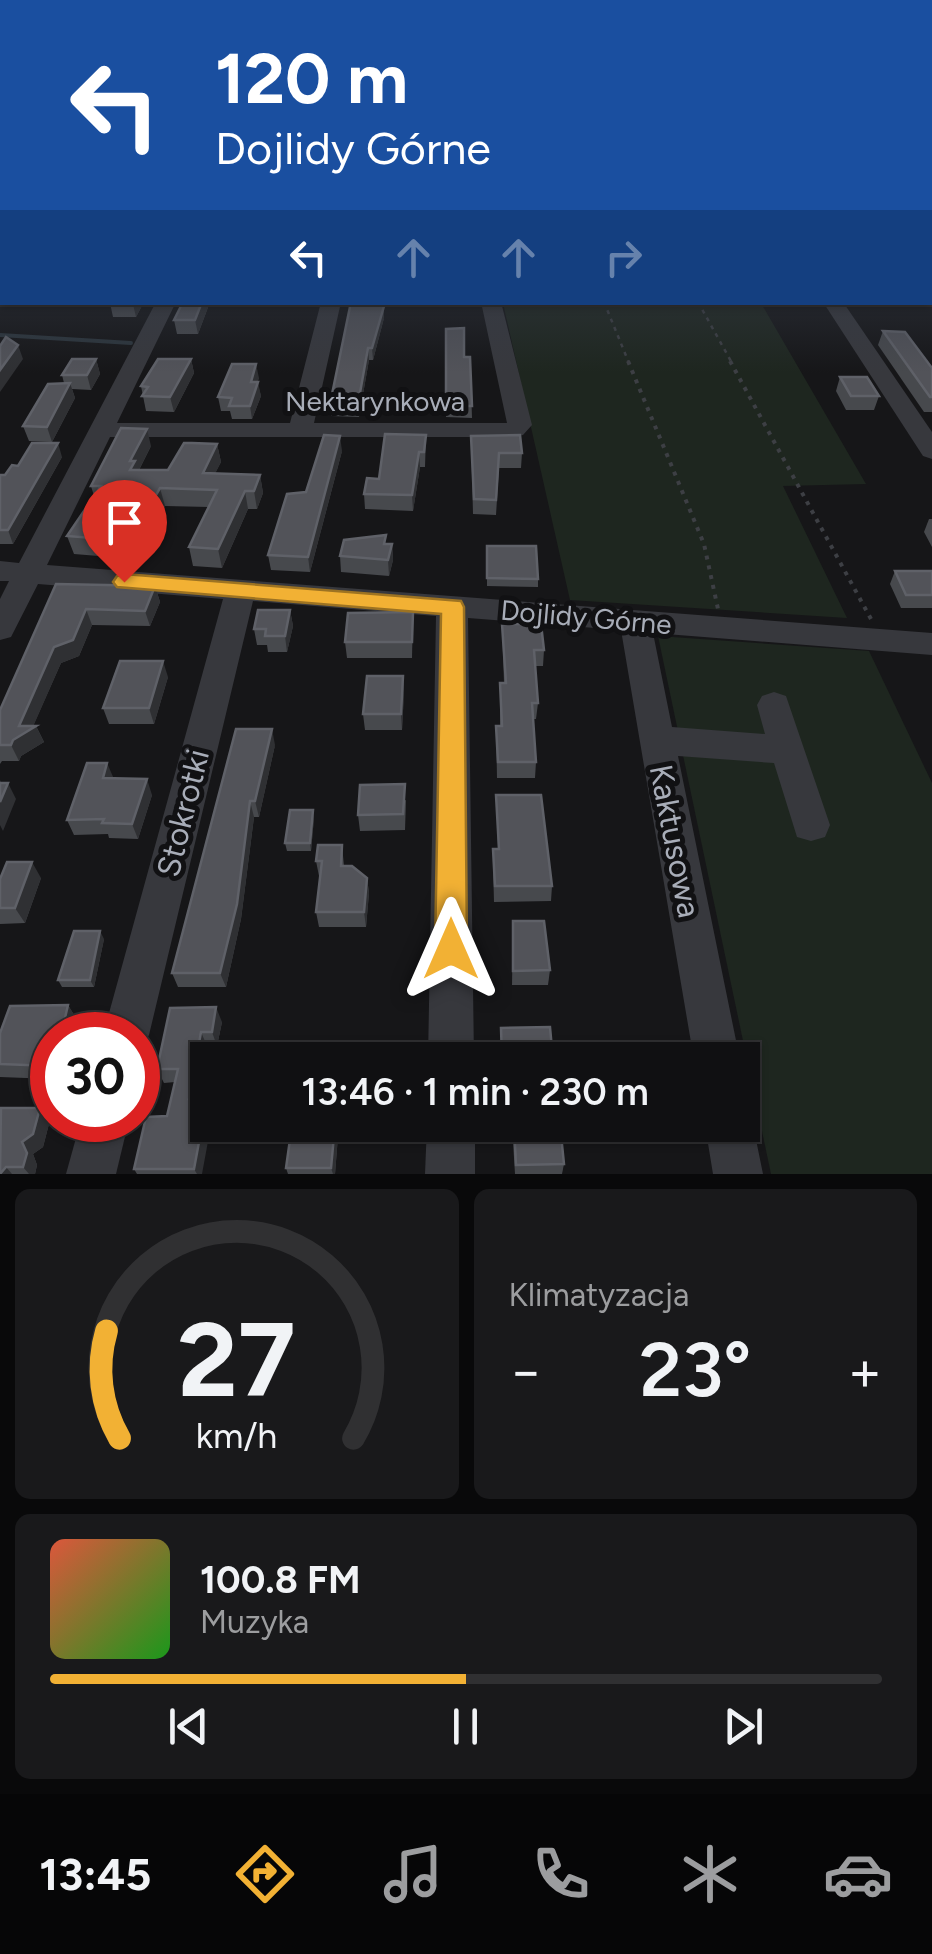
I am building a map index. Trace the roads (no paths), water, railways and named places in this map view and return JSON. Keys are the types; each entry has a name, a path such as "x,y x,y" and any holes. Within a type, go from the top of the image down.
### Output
{"street":[{"path":"0,629 14,572 100,430 164,305"},
{"path":"300,431 330,305"},
{"name":"Nektarynkowa","path":"100,430 514,430 520,424 492,305"},
{"path":"835,305 932,450"},
{"name":"Dojlidy Górne","path":"14,572 932,644"},
{"name":"Stokrotki","path":"132,1012 240,591"},
{"path":"451,1042 452,607"},
{"name":"Kaktusowa","path":"635,622 713,1042"},
{"path":"774,705 812,825"},
{"path":"656,740 788,750"},
{"path":"91,1174 99,1142"},
{"path":"450,1174 451,1142"},
{"path":"732,1142 738,1174"}],"waterway":[{"path":"0,335 131,343"}]}
